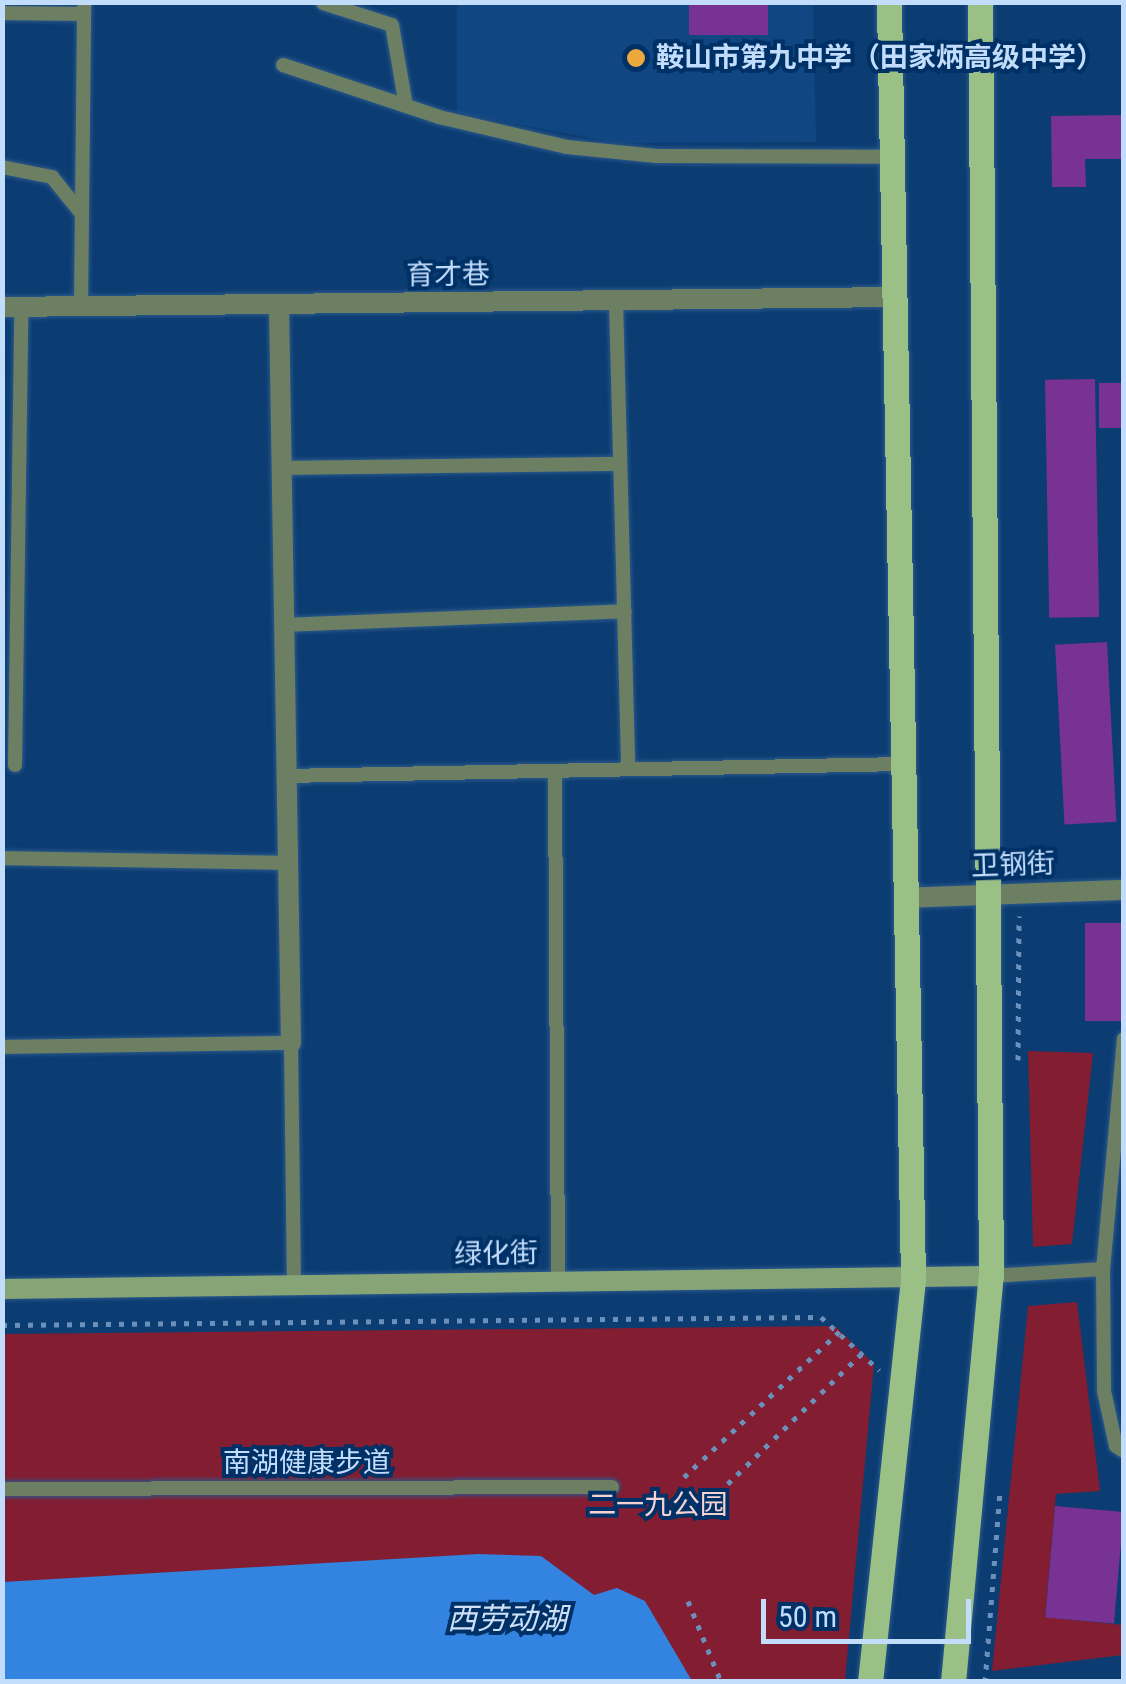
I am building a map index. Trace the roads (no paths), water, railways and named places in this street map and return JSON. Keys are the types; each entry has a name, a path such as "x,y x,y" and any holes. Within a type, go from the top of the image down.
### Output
{"main road":[{"path":"870,1682 914,1278 889,2"},
{"path":"954,1682 991,1276 991,893 980,2"},
{"name":"绿化街","path":"2,1289 991,1276"}],"street":[{"name":"育才巷","path":"12,307 894,297"},
{"path":"280,305 291,1044"},
{"name":"卫钢街","path":"904,898 1124,890"}],"lane":[{"path":"322,3 392,24 406,106"},
{"path":"2,13 84,8 82,307"},
{"path":"283,65 406,106 567,147 621,153 892,158"},
{"path":"2,167 52,176 82,214"},
{"path":"616,301 628,770"},
{"path":"12,307 15,765"},
{"path":"282,468 620,464"},
{"path":"283,624 624,611"},
{"path":"285,776 902,764"},
{"path":"555,771 558,1280"},
{"path":"2,858 287,863"},
{"path":"1124,1039 1103,1270 1104,1391 1116,1446 1124,1451"},
{"path":"2,1047 291,1044 294,1286"},
{"path":"991,1276 1103,1270"},
{"name":"南湖健康步道","path":"2,1489 612,1488"}],"water":[{"name":"西劳动湖","path":"478,1554 541,1556 594,1595 617,1588 645,1601 692,1681 3,1681 3,1582"}],"place":[{"name":"鞍山市第九中学（田家炳高级中学）","path":"636,58"}],"park label":[{"name":"二一九公园","path":"658,1505"}]}
